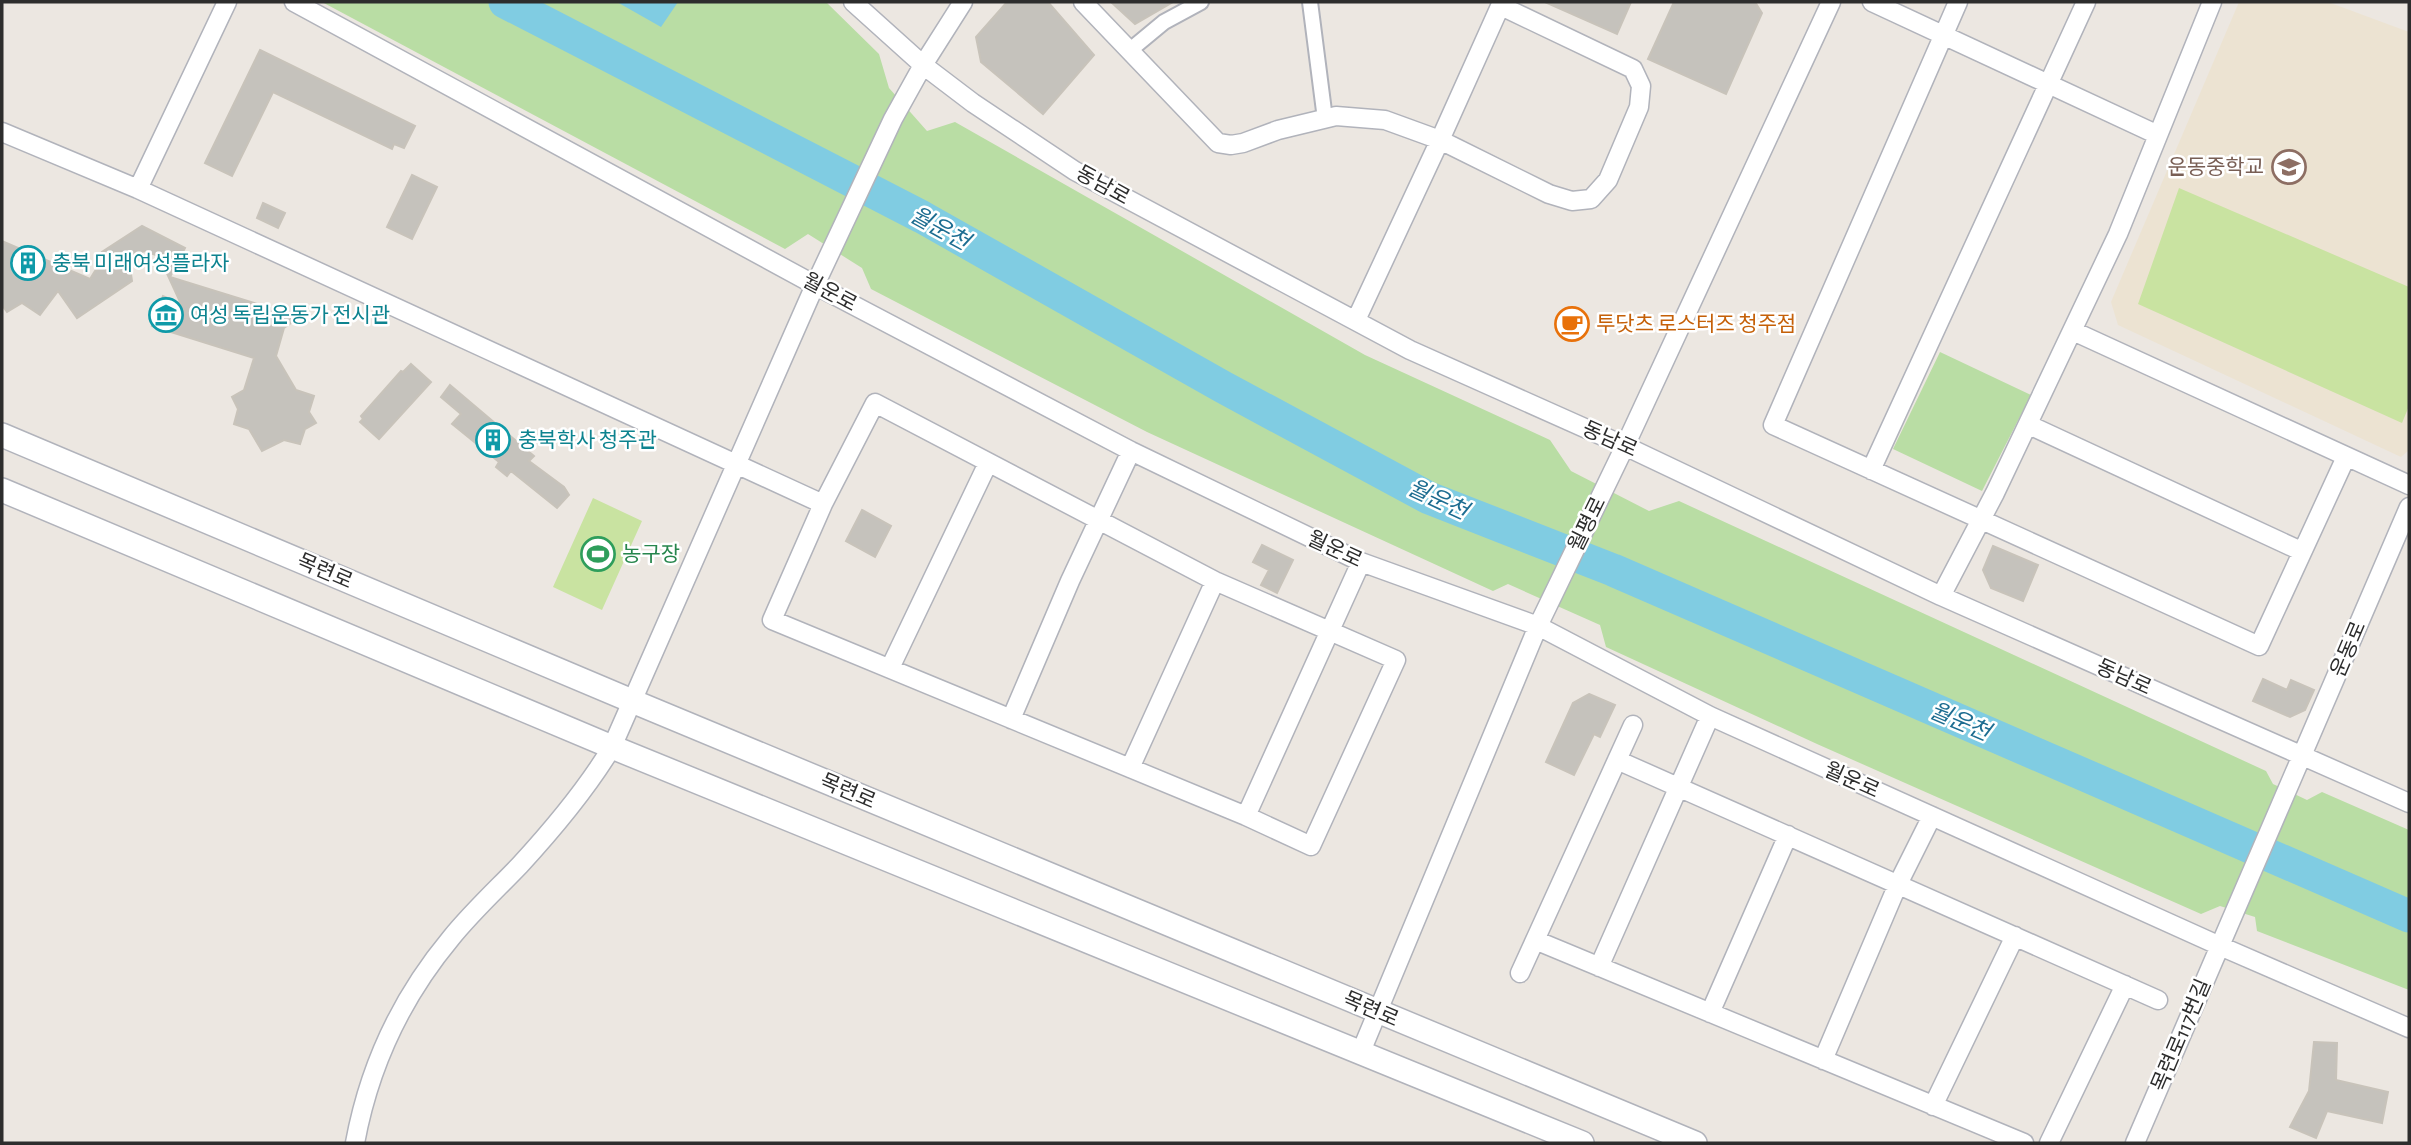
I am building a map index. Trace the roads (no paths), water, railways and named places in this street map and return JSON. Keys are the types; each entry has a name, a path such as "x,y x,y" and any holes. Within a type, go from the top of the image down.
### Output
{"street":[{"path":"138,189 227,2"},
{"name":"월운로","path":"294,2 815,285 1131,451 1361,562 1538,626 1710,716 2220,946 2409,1028"},
{"name":"동남로","path":"853,2 923,65 973,103 1075,171 1410,350 1625,446 1941,596 2409,803"},
{"path":"355,1143 369,1082 381,1050 412,992 452,937 522,863 586,788 612,747 815,285 893,119 963,2"},
{"path":"1083,2 1218,143 1243,143 1278,130 1336,116 1385,120 1440,140 1549,194 1572,201 1591,199 1608,180 1639,107 1641,86 1633,69 1497,3 1440,140 1356,320"},
{"path":"1129,51 1164,22 1202,2"},
{"path":"1310,2 1325,119"},
{"name":"월평로","path":"1360,1054 1538,626 1625,446 1831,2"},
{"path":"1872,2 2158,135"},
{"path":"1958,2 1773,425 2259,646 2346,457"},
{"path":"1871,470 2086,2"},
{"path":"1941,596 2029,425 2118,234 2212,2"},
{"path":"2,132 138,189 823,504"},
{"path":"2073,331 2409,485"},
{"path":"875,403 988,463 1215,581 1396,660 1311,846 1246,816 772,620 823,504 875,403"},
{"path":"2029,425 2301,551"},
{"name":"목련로","path":"2,435 632,701 1695,1143"},
{"path":"1011,719 1131,451"},
{"path":"890,668 988,463"},
{"path":"2,490 612,747 1583,1143"},
{"name":"운동로","path":"2228,927 2409,507"},
{"path":"1246,816 1361,562"},
{"path":"1130,768 1215,581"},
{"path":"1599,967 1710,716"},
{"path":"1520,972 1633,725"},
{"path":"1617,760 2158,1000"},
{"path":"1823,1060 1898,884 1932,816"},
{"path":"1710,1013 1788,835"},
{"name":"목련로117번길","path":"2135,1143 2228,927"},
{"path":"1933,1106 2015,936"},
{"path":"1535,940 2024,1143"},
{"path":"2049,1143 2125,985"}],"water":[{"path":"617,2 678,2 661,27"}],"waterway":[{"name":"월운천","path":"505,2 922,217 1223,387 1429,498 1613,570 2409,916"}],"place":[{"name":"운동중학교","path":"2289,167"},
{"name":"충북 미래여성플라자","path":"28,263"},
{"name":"여성 독립운동가 전시관","path":"166,315"},
{"name":"투닷츠 로스터즈 청주점","path":"1572,324"},
{"name":"충북학사 청주관","path":"493,440"},
{"name":"농구장","path":"598,554"}]}
